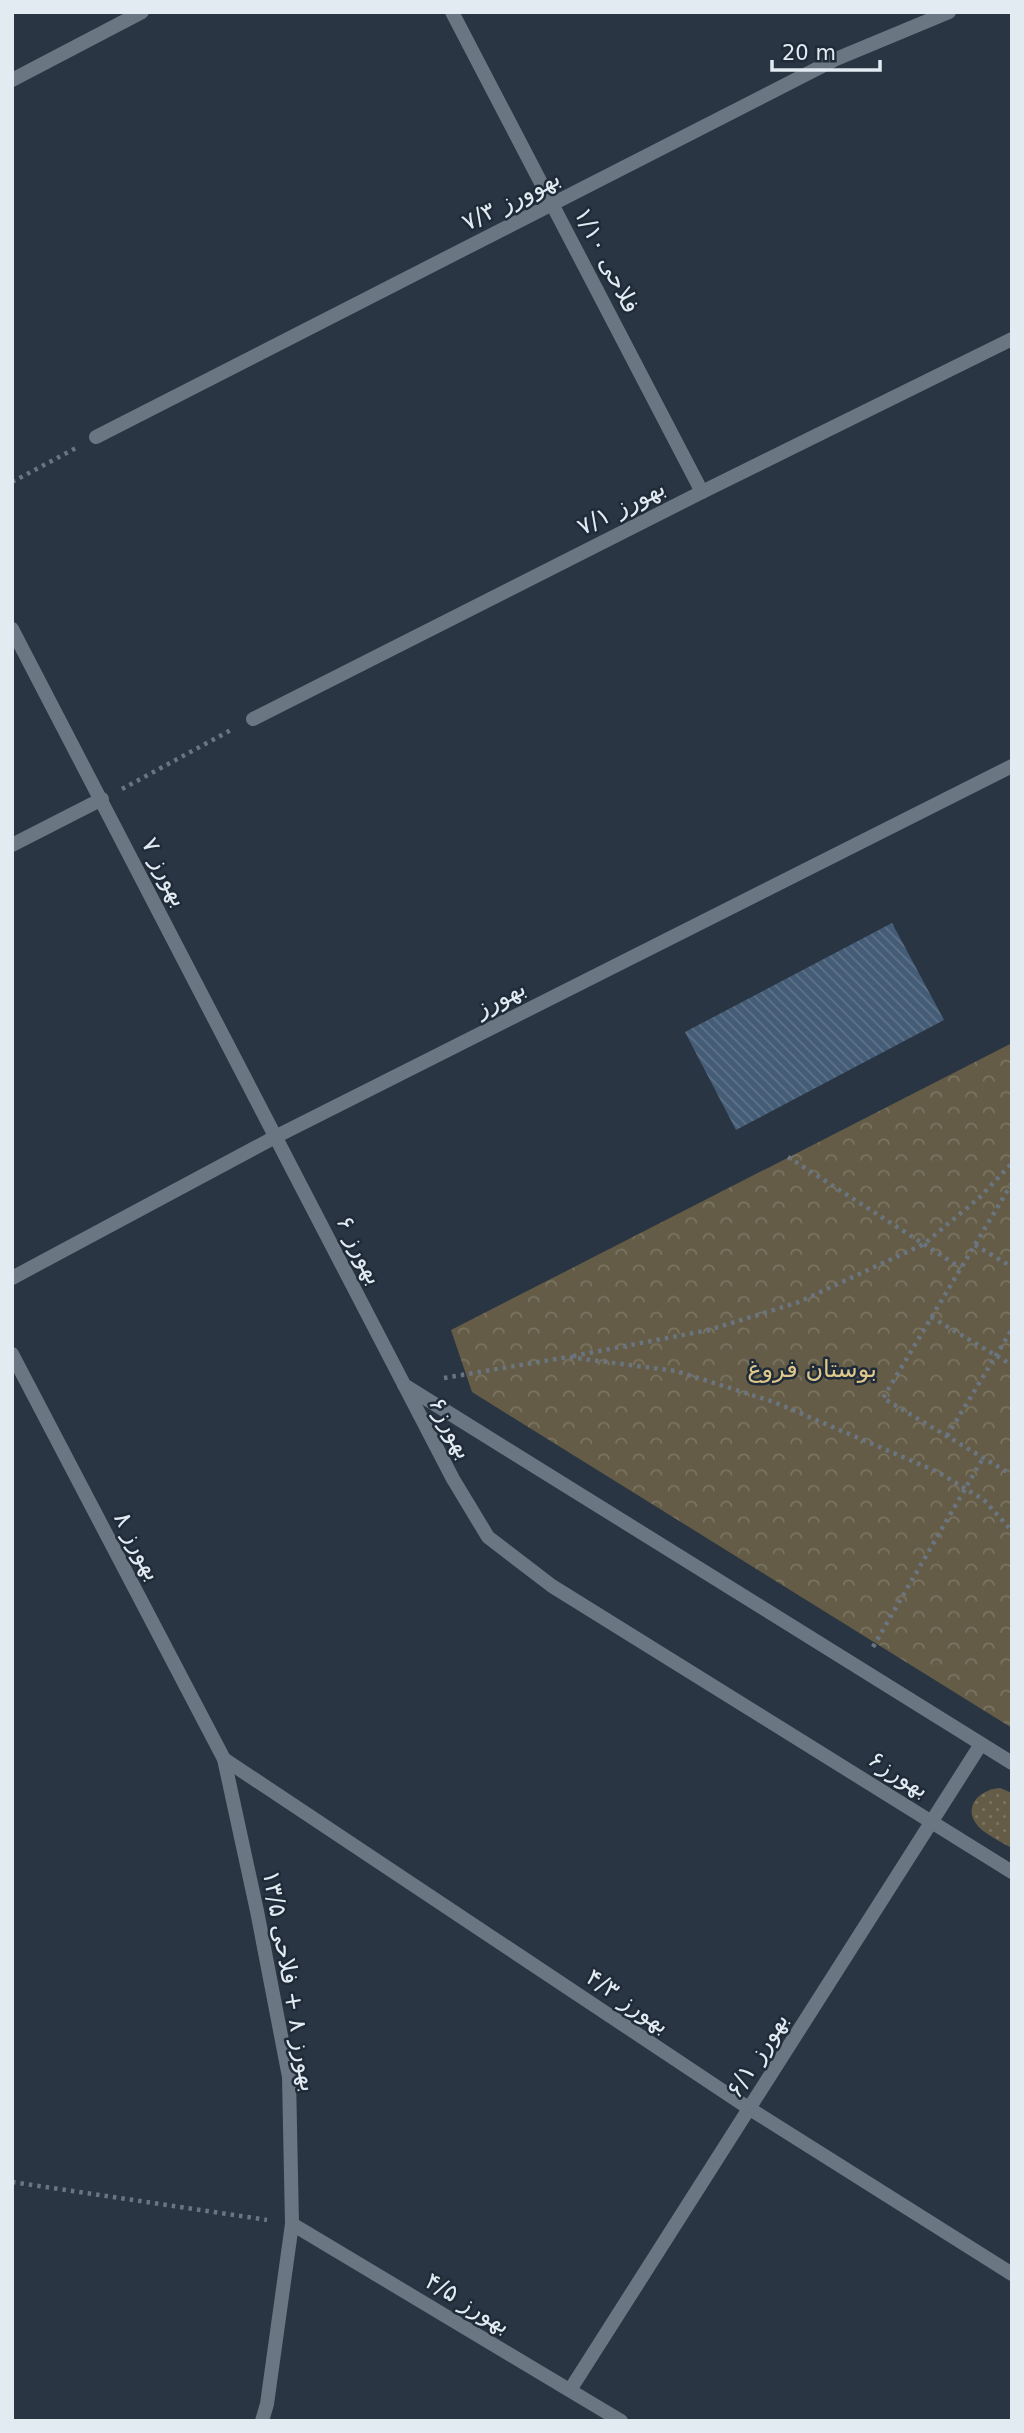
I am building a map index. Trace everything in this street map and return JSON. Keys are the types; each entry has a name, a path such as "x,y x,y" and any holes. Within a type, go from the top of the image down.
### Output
{"street":[{"path":"12,80 142,12"},
{"name":"فلاحی ۱/۱۰","path":"452,12 702,492"},
{"name":"بهوورز ۷/۳","path":"96,437 836,60 949,12"},
{"name":"بهورز ۷/۱","path":"253,719 1012,339"},
{"name":"بهورز ۷","path":"12,629 277,1136"},
{"name":"بهورز","path":"12,1278 277,1136 1012,766"},
{"path":"12,845 102,799"},
{"name":"بهورز ۶","path":"277,1136 403,1385"},
{"name":"بهورز ۸","path":"12,1354 224,1759"},
{"name":"بهورز۶","path":"403,1385 1012,1763"},
{"name":"بهورز۶","path":"403,1385 453,1479 488,1537 552,1586 1012,1872"},
{"name":"بهورز ۶/۱","path":"570,2390 981,1744"},
{"name":"بهورز ۴/۳","path":"224,1759 750,2109 1012,2274"},
{"name":"بهورز ۸ + فلاحی ۱۳/۵","path":"224,1759 289,2077 292,2224 267,2404 262,2421"},
{"name":"بهورز ۴/۵","path":"292,2224 621,2421"}],"path":[{"path":"12,482 96,437"},
{"path":"102,799 253,719"},
{"path":"788,1157 961,1268"},
{"path":"403,1385 709,1330 799,1302 925,1244 980,1197 1012,1163"},
{"path":"1012,1184 883,1398 1012,1475"},
{"path":"975,1245 1012,1267"},
{"path":"931,1317 1012,1365"},
{"path":"947,1436 1012,1329"},
{"path":"568,1357 676,1371 775,1402 938,1472 984,1500 1012,1531"},
{"path":"860,1669 983,1458"},
{"path":"12,2182 292,2224"}],"green space":[{"name":"بوستان فروغ","path":"1012,1043 1012,1728 472,1392 451,1330"},
{"path":"1000,1788 1012,1793 1012,1848 982,1830 972,1816 972,1809 978,1797"}],"building":[{"path":"892,923 944,1020 736,1130 685,1032"}]}
